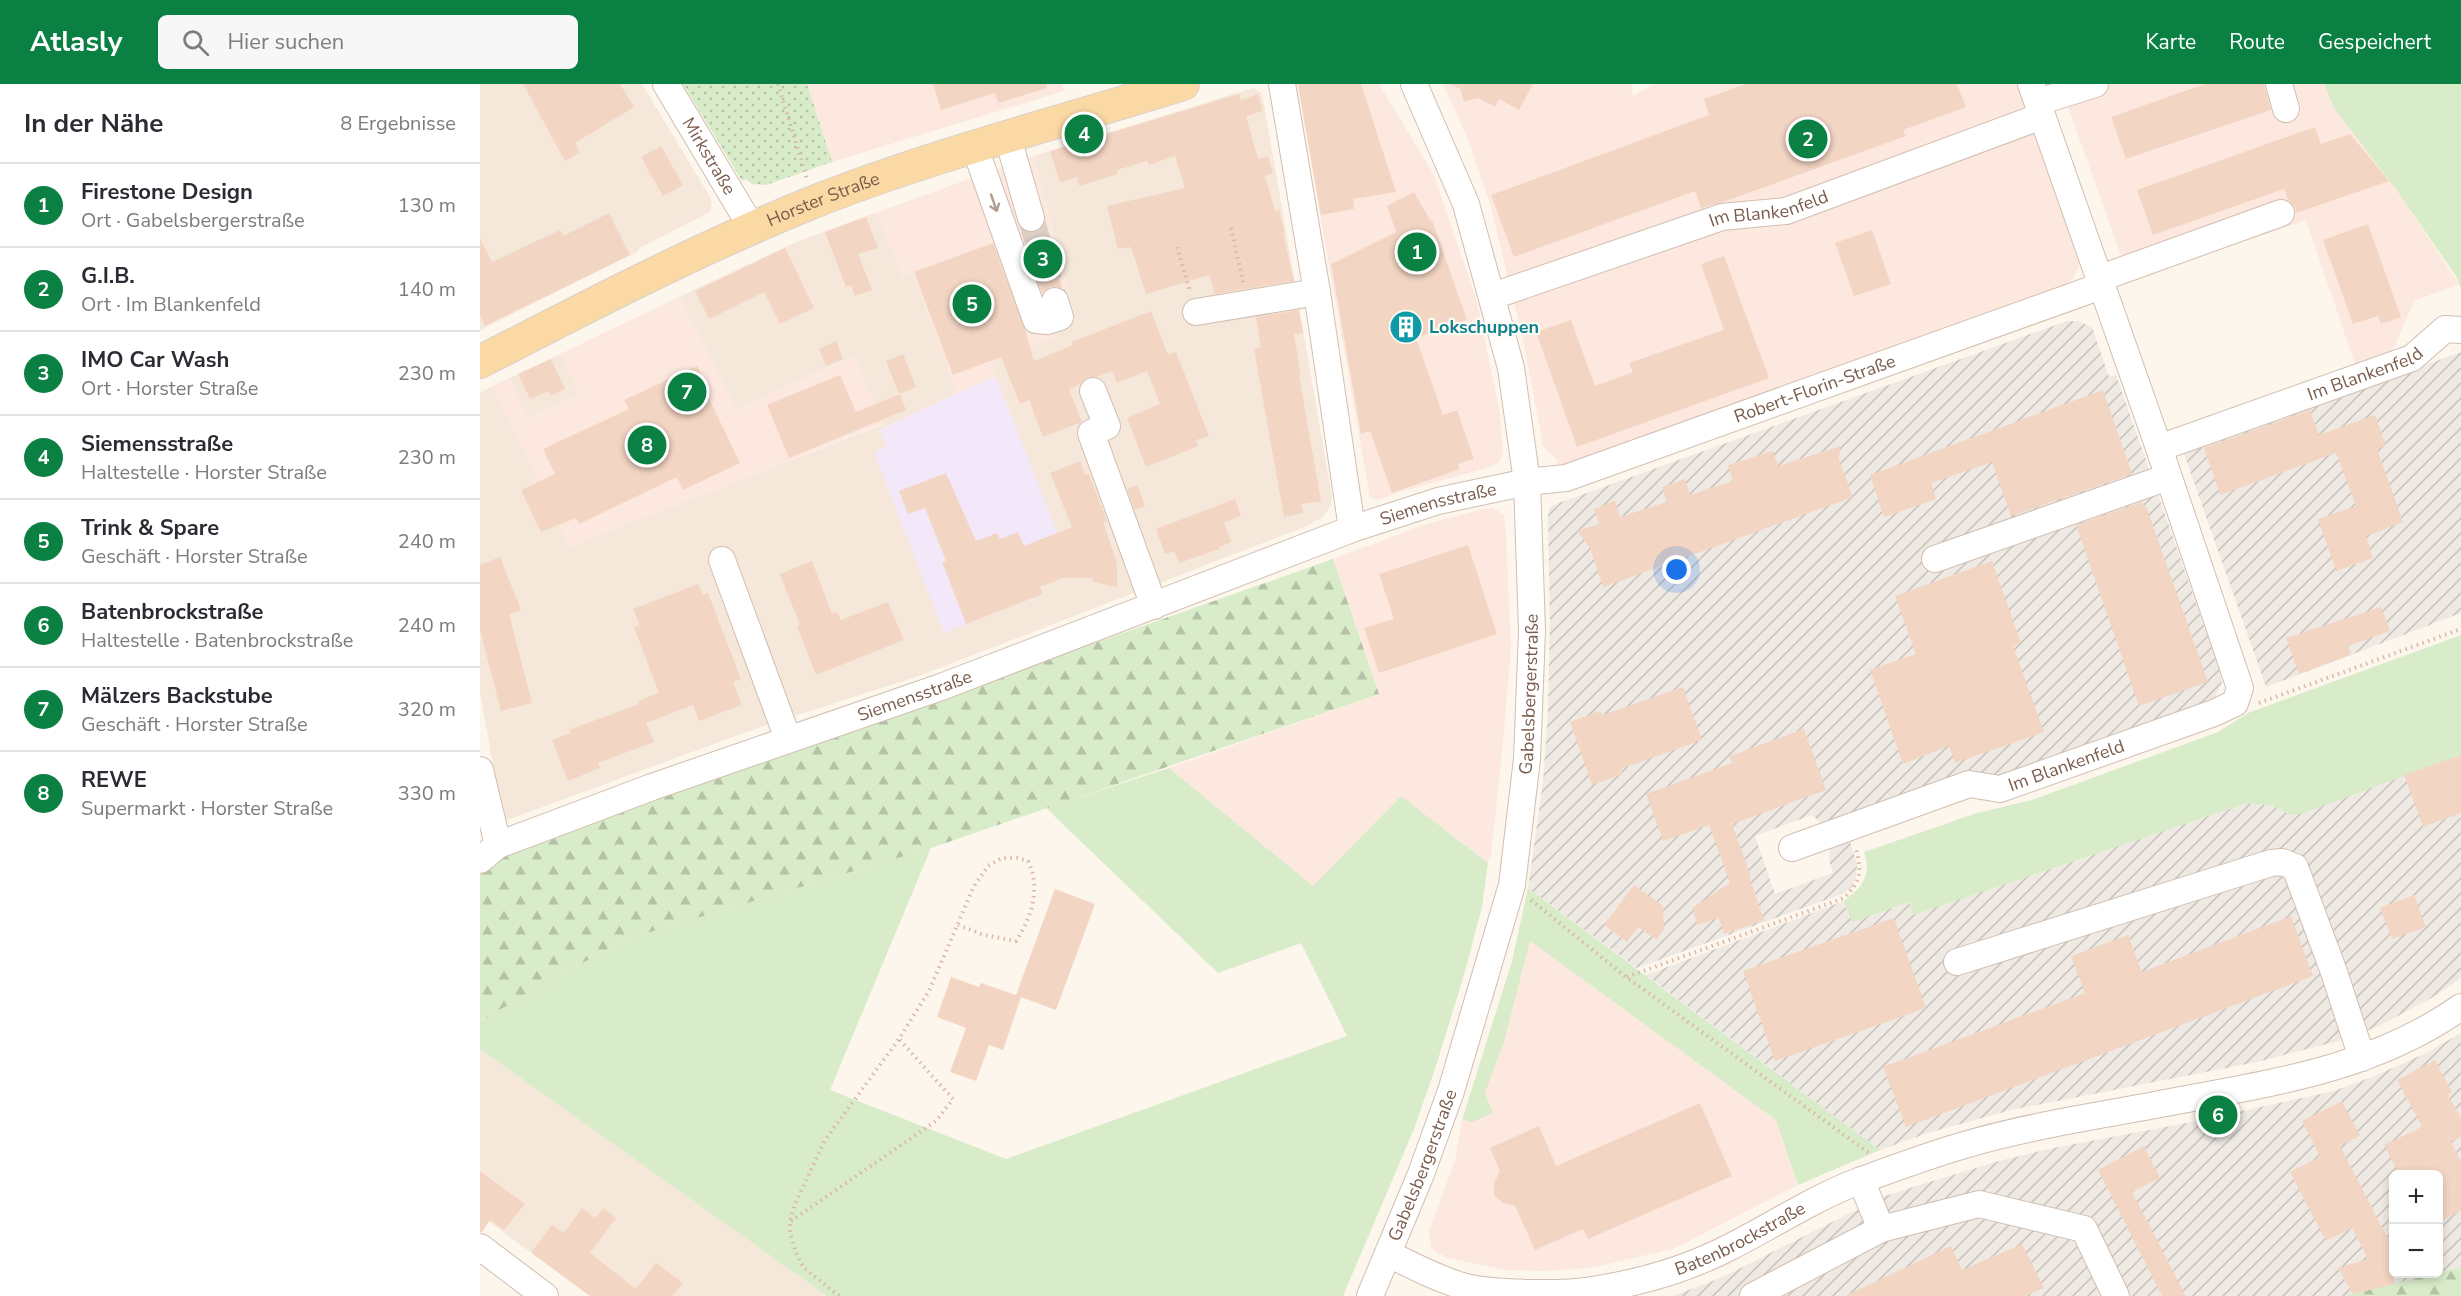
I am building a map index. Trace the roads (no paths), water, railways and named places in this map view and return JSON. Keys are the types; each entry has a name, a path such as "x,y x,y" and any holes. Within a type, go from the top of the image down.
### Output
{"main road":[{"name":"Horster Straße","path":"480,362 752,228 814,202 975,148 1183,84"}],"street":[{"name":"Mirkstraße","path":"666,84 752,228"},
{"path":"1282,84 1317,292 1352,529"},
{"name":"Gabelsbergerstraße","path":"1370,1296 1421,1174 1450,1091 1512,885 1528,748 1532,620 1527,482 1511,368 1466,204 1414,84"},
{"path":"2279,84 2286,109"},
{"name":"Im Blankenfeld","path":"1493,296 1722,217 1786,211 2037,101 2090,85"},
{"path":"1935,559 2168,477 2037,101"},
{"path":"1008,138 1031,218"},
{"path":"975,148 1036,320 1047,321 1060,317 1055,301"},
{"name":"Robert-Florin-Straße","path":"1527,482 1566,478 2281,213"},
{"path":"1196,312 1317,292"},
{"name":"Im Blankenfeld","path":"2159,448 2412,358 2445,328 2461,330"},
{"path":"1093,391 1107,426 1091,433 1154,606"},
{"name":"Im Blankenfeld","path":"1792,848 1969,784 2000,789 2214,713 2235,703 2240,688 2234,666 2168,477"},
{"name":"Siemensstraße","path":"489,853 788,739 941,687 1352,529 1438,501 1527,482"},
{"path":"722,560 788,739"},
{"path":"480,770 489,853"},
{"path":"1957,962 2271,862 2289,864 2295,867 2331,962 2362,1058"},
{"name":"Batenbrockstraße","path":"1389,1254 1428,1274 1464,1287 1503,1292 1589,1291 1643,1279 1692,1263 1730,1247 1812,1201 1861,1180 1962,1146 2034,1128 2327,1070 2393,1047 2461,1007"},
{"path":"1861,1180 1881,1229"},
{"path":"1753,1296 1881,1229 1979,1204 2084,1229 2116,1296"},
{"path":"480,1248 545,1296"}],"tunnel":[{"path":"1031,218 1055,301"}],"place":[{"name":"Siemensstraße","path":"1084,134"},
{"name":"G.I.B.","path":"1808,139"},
{"name":"Firestone Design","path":"1417,252"},
{"name":"IMO Car Wash","path":"1043,259"},
{"name":"Trink & Spare","path":"972,304"},
{"name":"Lokschuppen","path":"1406,327"},
{"name":"Mälzers Backstube","path":"687,392"},
{"name":"REWE","path":"647,445"},
{"name":"Batenbrockstraße","path":"2218,1115"}]}
